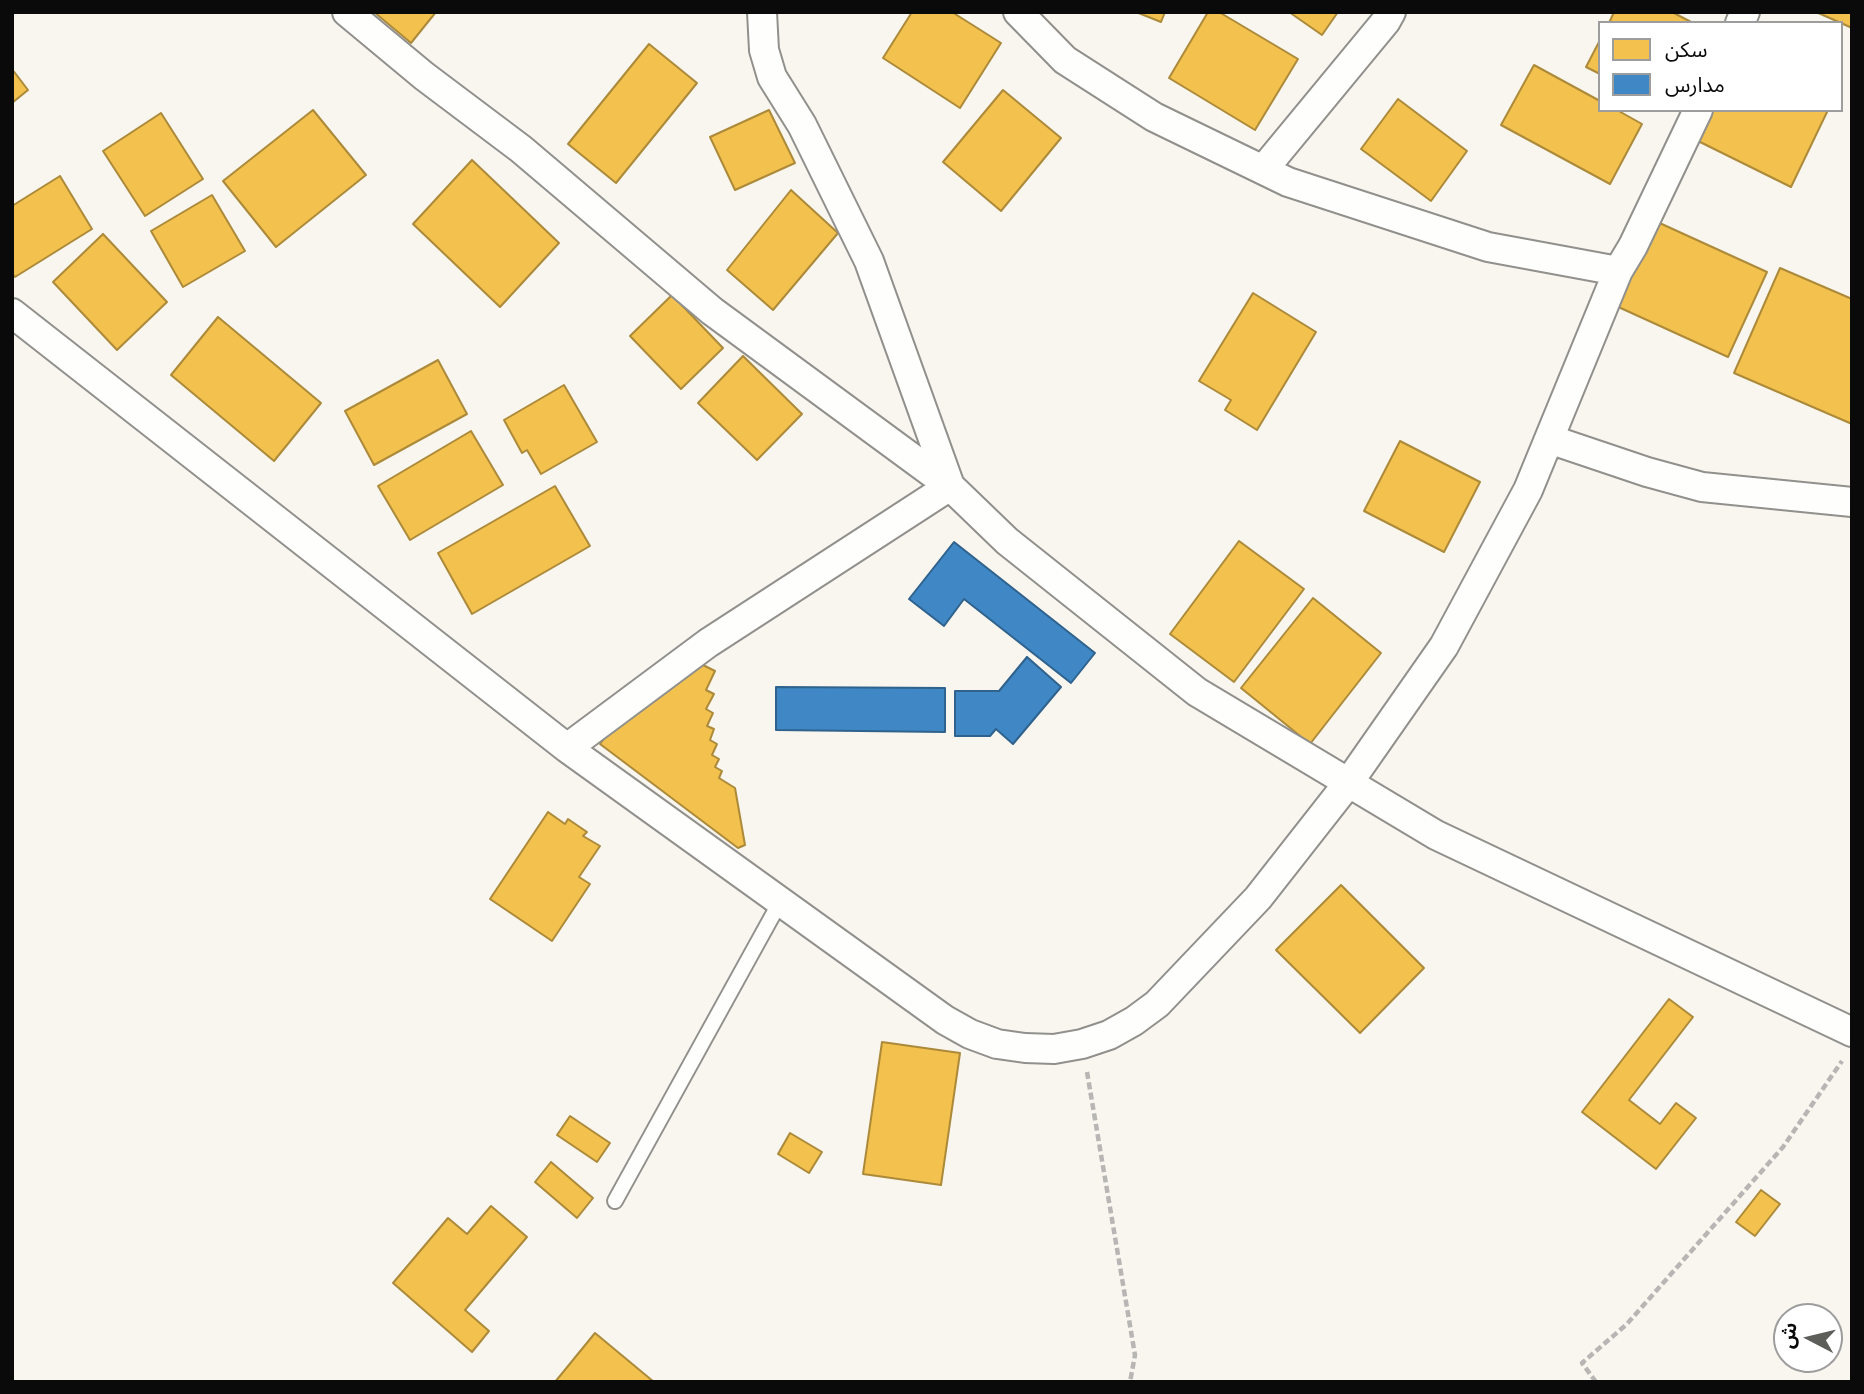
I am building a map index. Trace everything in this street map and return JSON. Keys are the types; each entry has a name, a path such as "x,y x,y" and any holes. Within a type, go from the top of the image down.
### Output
{"street":[{"path":"347,12 424,76 521,149 712,311 950,486 1007,541 1197,692 1436,835 1848,1045"},
{"path":"762,12 764,50 772,77 802,125 869,261 950,486"},
{"path":"1263,170 1391,12"},
{"path":"1033,19 1065,60 1154,117 1288,182 1488,247 1618,271"},
{"path":"12,313 567,748 945,1020 970,1034 997,1044 1054,1049 1109,1035 1157,1004 1258,898 1349,782 1444,646 1528,490 1618,271 1633,246 1697,112"},
{"path":"1549,439 1647,472 1702,487 1852,502"},
{"path":"567,748 708,643 950,486"}],"lane":[{"path":"615,1201 780,902"}],"path":[{"path":"1082,1044 1135,1354 1130,1382"},
{"path":"1596,1382 1582,1363 1627,1324 1783,1147 1848,1045"}],"building: سكن":[{"path":"374,12 436,12 411,43"},
{"path":"912,12 952,12 1001,43 960,108 883,58"},
{"path":"1136,12 1165,12 1161,22"},
{"path":"1208,12 1219,12 1298,59 1255,130 1169,78"},
{"path":"1289,12 1338,12 1322,35"},
{"path":"1614,12 1672,12 1689,21 1610,21"},
{"path":"1816,12 1852,12 1852,28 1843,24 1843,21"},
{"path":"649,44 697,83 616,183 568,144"},
{"path":"1598,44 1598,73 1586,67"},
{"path":"1534,65 1598,100 1598,112 1621,112 1642,124 1610,184 1501,125"},
{"path":"12,69 28,90 12,103"},
{"path":"1003,90 1061,138 1001,211 943,162"},
{"path":"1398,99 1467,151 1431,201 1361,149"},
{"path":"313,110 366,175 276,247 223,181"},
{"path":"769,110 795,163 735,190 710,137"},
{"path":"1712,112 1827,112 1791,187 1698,141"},
{"path":"161,113 203,179 145,216 103,151"},
{"path":"472,160 559,243 500,307 413,224"},
{"path":"60,176 92,229 15,277 12,273 12,206"},
{"path":"791,190 838,233 773,310 727,270"},
{"path":"212,195 245,251 183,287 151,231"},
{"path":"1653,220 1767,272 1728,357 1614,305"},
{"path":"103,234 167,302 117,350 53,282"},
{"path":"1780,268 1852,299 1852,424 1734,373"},
{"path":"1253,293 1316,332 1257,430 1225,410 1231,400 1199,381"},
{"path":"672,295 723,348 681,389 630,336"},
{"path":"218,317 321,403 274,461 171,375"},
{"path":"743,356 802,414 757,460 698,403"},
{"path":"438,360 467,414 374,465 345,411"},
{"path":"564,385 597,442 541,474 527,450 522,453 504,420"},
{"path":"471,431 503,485 410,540 378,486"},
{"path":"1400,441 1480,482 1444,552 1364,511"},
{"path":"555,486 590,546 472,614 438,553"},
{"path":"1239,541 1304,589 1234,682 1170,634"},
{"path":"1313,598 1381,653 1310,744 1241,688"},
{"path":"695,661 715,671 706,690 714,694 706,709 713,713 707,726 714,729 710,740 717,744 712,755 719,759 715,767 722,771 719,778 735,788 745,845 738,848 600,744 621,716 653,694 662,695 674,678"},
{"path":"548,812 565,824 568,819 587,832 583,836 600,846 579,877 590,884 552,941 490,899"},
{"path":"1341,885 1424,968 1360,1033 1276,950"},
{"path":"1669,999 1693,1017 1629,1100 1660,1124 1676,1103 1696,1118 1656,1169 1582,1112"},
{"path":"882,1042 960,1053 941,1185 863,1174"},
{"path":"570,1116 610,1143 597,1162 557,1135"},
{"path":"790,1133 822,1152 809,1173 778,1154"},
{"path":"551,1162 593,1198 577,1218 535,1182"},
{"path":"1761,1190 1780,1204 1755,1236 1736,1222"},
{"path":"491,1206 527,1237 465,1310 489,1331 472,1352 393,1283 448,1218 467,1234"},
{"path":"595,1333 654,1382 555,1382"}],"building: مدارس":[{"path":"954,542 1095,653 1071,683 964,599 944,626 909,599"},
{"path":"1027,657 1061,687 1013,744 996,729 990,736 955,736 955,691 999,691"},
{"path":"776,687 945,688 945,732 776,730"}]}
